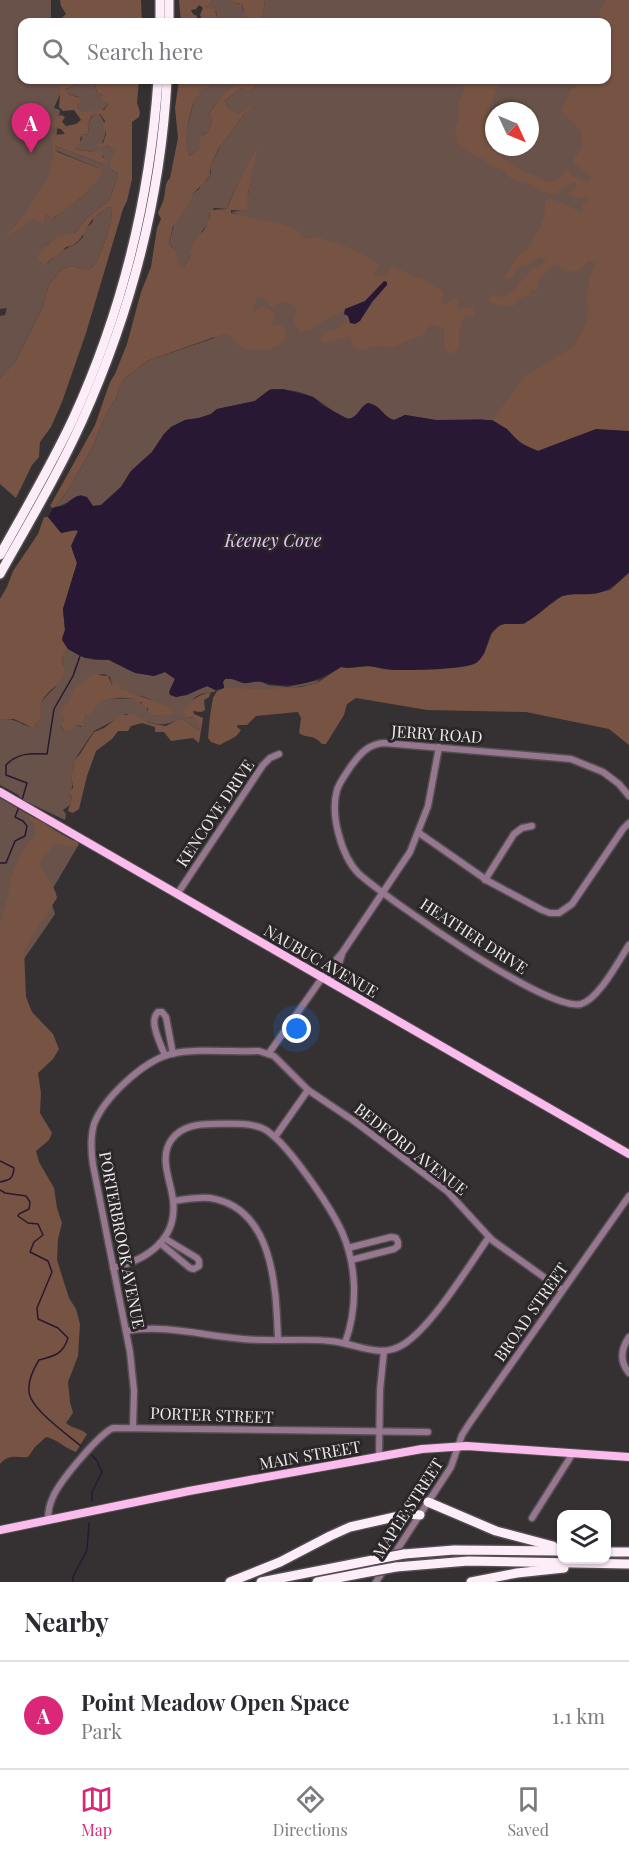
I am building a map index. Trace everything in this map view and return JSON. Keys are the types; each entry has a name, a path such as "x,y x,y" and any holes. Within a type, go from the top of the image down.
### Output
{"highway":[{"path":"159,0 160,18"},
{"path":"169,0 169,18"},
{"path":"0,555 71,422 94,370 113,315 130,258 142,205 158,84"},
{"path":"0,574 74,438 117,333 138,264 148,218 160,149 167,84"},
{"path":"428,1502 496,1531 557,1549"},
{"path":"230,1582 280,1562 350,1527 408,1514 420,1515"},
{"path":"261,1582 404,1554 454,1550 557,1550"},
{"path":"611,1552 629,1552"},
{"path":"317,1582 396,1567 459,1561 557,1562"},
{"path":"611,1563 629,1564"},
{"path":"471,1582 527,1571 578,1568 595,1564"}],"main road":[{"name":"NAUBUC AVENUE","path":"0,792 629,1154"},
{"name":"MAIN STREET","path":"0,1530 189,1491 422,1449 458,1446 629,1457"}],"street":[{"name":"JERRY ROAD","path":"384,892 358,874 345,854 335,810 338,787 357,757 374,745 384,743 574,759 605,773 629,796"},
{"path":"269,1053 326,979 338,967 342,953 407,857 419,833 432,792 439,747"},
{"name":"KENCOVE DRIVE","path":"178,893 264,763 279,754"},
{"path":"419,833 485,880 553,914 563,912 573,903 629,823"},
{"path":"485,880 514,834 520,829 532,826"},
{"name":"HEATHER DRIVE","path":"384,892 489,966 570,1004 584,1003 595,995 629,945"},
{"path":"158,1012 162,1012 166,1017 169,1055 153,1020 158,1012"},
{"name":"PORTERBROOK AVENUE","path":"133,1427 133,1376 93,1165 92,1132 99,1114 112,1097 143,1067 169,1055 259,1051 269,1053"},
{"name":"BEDFORD AVENUE","path":"269,1053 308,1090 354,1121 447,1191 489,1237 562,1290"},
{"path":"275,1137 308,1090"},
{"path":"113,1268 141,1259 162,1241 172,1217 174,1201 165,1154 170,1141 181,1131 200,1124 242,1124 262,1128 286,1149 329,1209 348,1248 354,1284 354,1303 345,1343"},
{"name":"BROAD STREET","path":"458,1446 469,1424 629,1196"},
{"path":"174,1201 197,1198 220,1201 236,1209 254,1227 267,1251 274,1275 278,1340"},
{"path":"348,1248 391,1237 396,1238 398,1242 398,1246 394,1249 351,1260"},
{"path":"126,1331 157,1328 234,1338 322,1340 384,1352 404,1344 424,1327 489,1237"},
{"path":"162,1241 197,1258 200,1261 199,1266 191,1268 162,1241"},
{"path":"629,1337 623,1346 622,1358 629,1373"},
{"path":"379,1456 380,1390 384,1352"},
{"name":"PORTER STREET","path":"48,1520 51,1503 57,1489 100,1437 113,1428 428,1432"},
{"name":"MAPLE STREET","path":"376,1582 453,1462 458,1446"},
{"path":"532,1518 573,1454"}],"shaded area":[{"path":"0,0 51,0 51,18 18,18 18,84 62,84 54,108 60,110 55,146 106,165 106,159 95,150 92,152 75,149 82,139 81,135 89,134 88,124 92,116 77,106 79,97 70,95 65,89 78,84 94,84 97,93 101,94 104,102 108,104 99,114 104,121 105,128 102,143 111,150 116,150 110,169 118,174 110,199 87,218 74,234 58,237 45,247 47,264 56,254 77,243 83,237 84,230 92,223 94,217 109,207 112,208 108,231 98,259 90,269 81,269 72,265 61,270 49,284 42,308 15,362 0,378 0,316 5,315 7,308 0,309","holes":["55,150 98,168 93,184 82,197 54,218 47,215 44,221 46,196"]},
{"path":"60,0 141,0 142,18 62,18 66,14"},
{"path":"179,0 214,0 206,7 215,9 217,18 201,18 203,8 199,5 196,9 191,10 197,18 181,18"},
{"path":"214,0 231,0 242,4 249,18 217,18 216,11 206,7"},
{"path":"231,0 265,0 262,18 248,18 242,4"},
{"path":"265,0 629,0 629,431 574,436 481,419 436,420 405,415 394,420 371,404 355,417 349,418 338,414 308,395 271,389 255,401 217,409 211,414 185,420 171,427 152,452 131,471 121,487 101,505 93,506 81,495 55,507 69,489 92,448 124,379 147,361 214,338 244,217 231,212 246,210 253,157 234,191 228,209 214,208 209,214 209,223 195,243 184,267 180,268 177,265 176,251 169,244 174,224 193,194 211,174 211,165 221,145 251,108 239,114 227,106 225,101 242,87 251,91 257,84 611,84 611,18 262,18"},
{"path":"605,0 629,0 629,431 596,429 538,451 525,445 492,420 526,375 573,347 587,319 586,300 595,263 588,261 580,270 568,272 553,265 539,279 537,290 530,290 530,295 517,299 514,306 498,305 489,300 492,295 503,297 516,288 530,270 547,261 540,257 531,264 519,267 511,278 507,279 504,276 518,256 526,251 532,242 544,219 545,201 549,198 582,213 582,204 587,201 588,197 575,198 567,194 577,187 575,182 560,189 557,194 541,192 527,183 517,181 508,176 504,170 493,167 461,148 457,142 455,127 459,118 458,103 464,91 464,84 499,84 492,102 485,102 485,156 501,156 513,165 547,182 557,180 569,166 569,172 574,176 582,180 591,180 591,177 572,162 581,148 582,132 561,112 570,92 577,84 611,84 611,18 600,17 599,13"},
{"path":"61,84 78,84 65,89 70,95 81,98 77,106 83,112 91,110 93,112 88,124 89,134 81,135 80,143 75,149 103,152 102,157 107,159 107,163 106,165 55,146 55,150 60,153 98,168 102,171 101,175 85,193 60,214 53,218 47,215 41,223 33,219 28,220 22,228 5,237 23,217 47,179 54,154 51,135 65,134 61,129 49,127 48,123 61,115 65,117 62,122 66,126 76,124 81,120 74,110 63,111 59,107"},
{"path":"139,84 137,103 140,112 139,117 132,122 132,179 86,333 62,402 51,427 40,442 39,457 32,465 16,498 0,484 0,378 15,362 42,308 49,284 61,270 72,265 85,270 94,265 102,250 110,221 112,208 109,207 93,219 77,242 66,247 46,265 43,265 38,258 39,253 51,241 62,235 74,234 87,218 110,199 118,174 109,168 116,150 111,150 106,145 100,149 98,145 100,142 103,143 106,134 103,126 105,121 100,114 95,115 94,112 104,110 108,104 103,102 95,85"},
{"path":"178,84 212,84 210,87 198,90 199,93 193,106 187,134 190,156 198,149 201,136 208,132 212,121 209,114 223,93 235,84 257,84 251,91 241,88 225,101 227,106 239,114 248,107 252,108 244,114 219,148 211,165 210,176 193,194 189,204 173,226 169,244 176,251 179,267 184,267 191,254 189,251 193,248 192,244 207,226 210,210 228,209 257,148 248,193 248,209 231,210 231,213 281,224 298,231 304,239 317,237 350,248 373,260 379,266 374,273 376,276 386,275 393,267 411,274 411,277 421,278 444,292 441,303 446,304 456,297 459,308 473,307 474,315 471,317 466,315 463,318 458,347 452,354 448,353 444,347 444,328 433,324 426,329 425,334 389,348 376,346 364,350 352,346 351,336 325,343 321,341 321,337 326,331 333,331 344,323 346,315 351,321 360,321 387,283 362,302 317,324 311,330 300,332 294,322 297,311 295,306 282,301 273,308 263,298 257,296 252,312 264,306 275,313 271,327 285,325 285,337 281,343 270,349 250,350 240,346 226,333 147,361 124,379 92,448 69,489 53,508 50,506 95,425 110,382 127,344 141,292 151,267 157,228 161,219 158,213 170,178 178,138 175,108"},
{"path":"212,84 235,84 223,93 209,114 212,121 208,132 202,135 198,149 190,156 187,150 187,133 198,89 210,87"},
{"path":"44,517 48,517 62,533 78,531 72,549 77,563 63,609 65,630 62,638 68,649 62,657 64,671 62,678 45,696 41,708 42,717 33,728 14,719 0,720 0,599 13,571 38,534"},
{"path":"629,573 629,745 609,729 526,712 427,710 356,698 347,704 344,715 326,744 299,733 301,718 298,712 256,716 247,725 238,725 237,727 241,730 239,733 220,745 211,742 208,738 213,698 217,691 224,688 301,687 317,683 341,667 370,666 413,670 470,665 484,654 492,633 499,626 524,624 562,596 610,590"},
{"path":"68,649 80,656 95,660 109,660 131,671 154,676 165,672 175,679 170,690 176,697 208,686 216,690 194,698 190,706 189,718 192,717 199,721 200,731 181,718 166,724 153,724 126,714 94,731 73,762 72,788 69,794 72,798 70,805 63,810 66,814 65,820 25,802 17,794 0,785 0,720 12,720 27,726 35,726 42,716 42,703 56,686 64,667 62,657","holes":["104,674 110,677 112,685 150,699 165,714 153,716 147,710 148,707 134,699 105,698 98,703 91,714 86,714 81,727 76,725 64,731 61,727 98,675"]},
{"path":"96,672 98,675 108,676 112,685 119,684 120,688 173,709 174,714 153,716 148,712 148,707 144,707 141,702 134,699 109,699 99,703 92,714 86,714 82,726 76,725 71,730 64,731 61,726 65,717 60,712 70,699 74,688"},
{"path":"225,679 244,683 260,681 268,685 288,687 319,680 317,683 283,689 259,690 224,688"},
{"path":"211,692 204,700 205,710 193,711 194,714 203,718 199,743 193,738 171,741 164,732 155,732 155,727 142,723 131,726 128,731 118,731 112,739 96,751 79,809 73,813 68,811 72,798 69,793 73,788 71,774 74,768 73,761 94,732 104,728 121,715 135,715 149,723 166,726 181,718 200,731 198,721 192,717 188,718 182,712 194,699"},
{"path":"0,798 79,844 49,895 55,914 24,959 0,1121"},
{"path":"26,814 45,823 60,835 78,842 78,846 75,847 55,844 40,862 57,898 24,949 26,997 32,1012 53,1034 59,1049 53,1059 38,1073 41,1093 40,1113 52,1133 49,1140 36,1151 39,1162 54,1188 62,1223 58,1239 57,1260 80,1324 78,1356 68,1382 73,1413 66,1423 87,1434 76,1452 46,1437 28,1457 10,1457 0,1464 0,922 11,877 24,849 36,834 35,826"}],"water":[{"path":"384,281 387,285 372,302 360,321 355,324 350,323 348,316 344,314 345,309 365,301"},
{"name":"Keeney Cove","path":"283,389 313,397 322,405 348,419 368,403 376,406 394,420 405,415 436,420 492,420 507,429 520,443 538,451 596,429 629,431 629,572 612,587 602,592 563,596 526,622 500,626 493,631 480,659 476,663 461,667 388,670 368,666 341,667 312,681 294,685 243,683 225,679 224,688 215,690 207,686 176,697 170,695 169,692 175,679 165,672 154,676 135,673 109,660 85,658 68,649 62,640 65,630 63,609 77,563 71,546 78,531 61,533 48,517 53,508 65,505 78,496 87,497 93,506 101,505 121,487 131,471 152,452 171,427 185,420 211,414 217,409 255,401 269,390"}],"waterway":[{"path":"22,800 27,783 6,775 6,765 15,758 25,755 47,754 54,709 73,676 80,656"},
{"path":"0,863 6,863 15,841 25,836 27,826 15,817 19,807"},
{"path":"0,1161 14,1168 13,1175 6,1181 0,1182"},
{"path":"0,1190 26,1196 30,1202 29,1209 18,1216 28,1223 38,1224 43,1235 34,1242 30,1252 48,1261 52,1272 37,1308 38,1319 58,1328 68,1338 64,1348 58,1354 39,1360 29,1383 31,1398 50,1421 81,1446"},
{"path":"92,1455 102,1472 92,1492 92,1501"},
{"path":"73,1582 73,1577 87,1550 89,1523"}],"place":[{"name":"Point Meadow Open Space","path":"31,153"}]}
